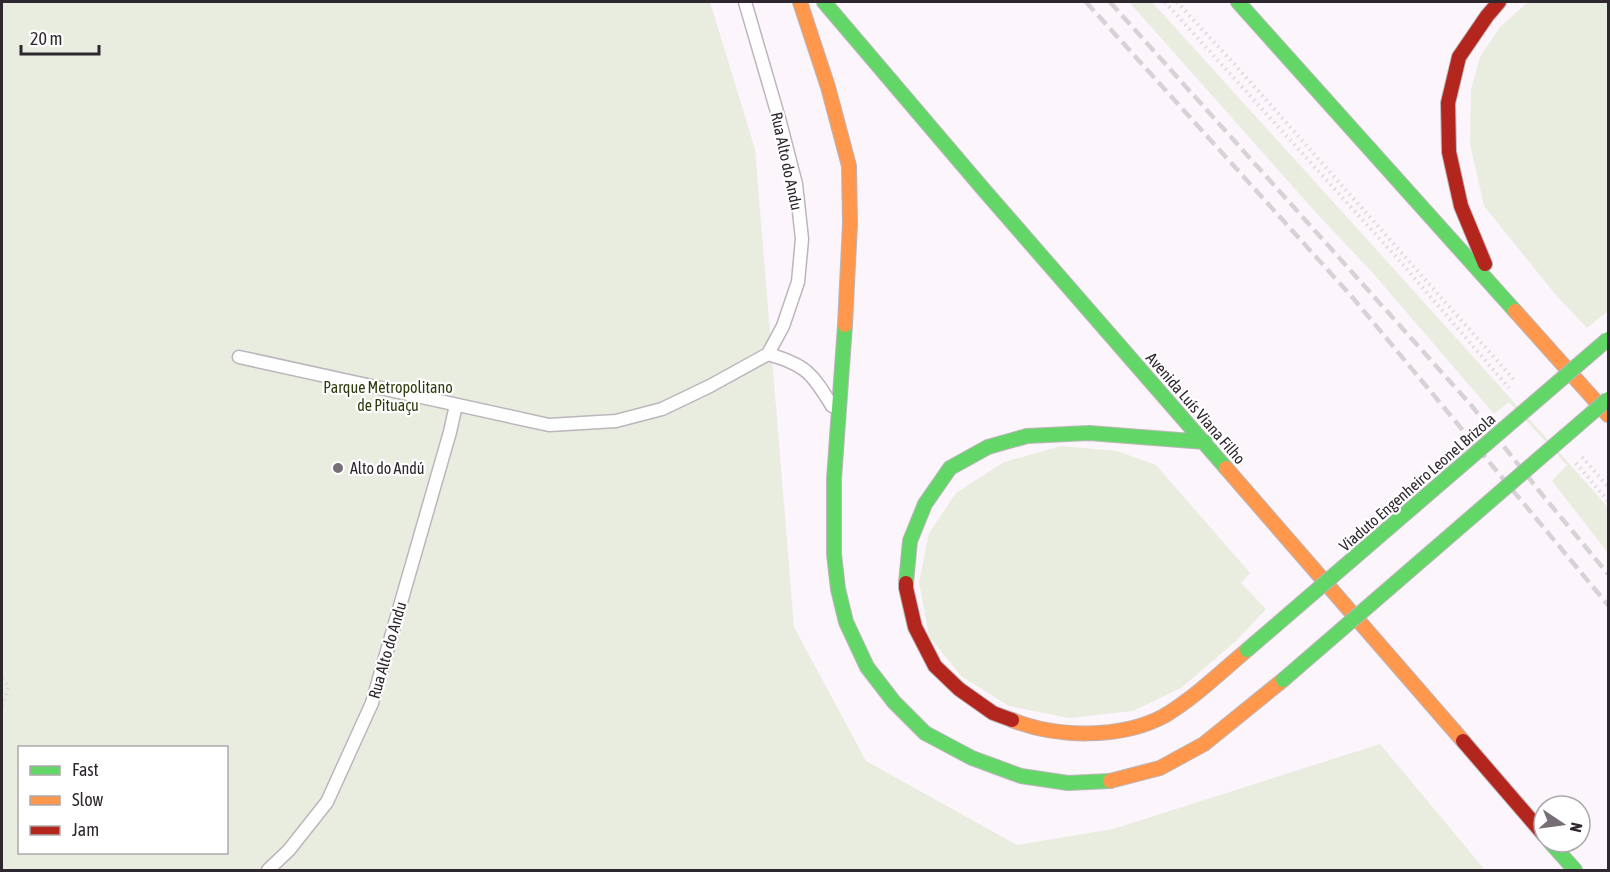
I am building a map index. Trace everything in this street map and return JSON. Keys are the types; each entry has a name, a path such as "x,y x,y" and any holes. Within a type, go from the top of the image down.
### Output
{"main road":[{"path":"800,2 828,87 849,166 850,224 834,479 834,554 838,589 846,622 867,667 894,702 925,733 972,758 1021,776 1068,783 1111,781 1160,768 1204,744 1283,680 1608,399"},
{"name":"Avenida Luís Viana Filho","path":"824,2 984,190 1532,821"},
{"path":"1238,2 1608,415"},
{"path":"1495,288 1461,206 1449,152 1448,103 1459,57 1499,2"},
{"name":"Viaduto Engenheiro Leonel Brizola","path":"1205,442 1089,433 1028,436 988,447 950,468 925,504 910,541 906,588 915,627 935,666 959,689 993,713 1031,728 1077,734 1126,730 1163,716 1201,689 1608,339"},
{"path":"1561,854 1575,870"}],"lane":[{"name":"Rua Alto do Andu","path":"745,2 796,184 802,239 798,282 783,326 768,354"},
{"path":"240,357 549,425 616,421 662,409 768,354 791,361 810,373 839,417"},
{"name":"Rua Alto do Andu","path":"268,870 289,850 327,802 372,703 456,405"},
{"path":"1558,854 1567,870"}],"path":[{"path":"1165,2 1511,389"},
{"path":"1177,2 1521,388"},
{"path":"1577,451 1608,487"},
{"path":"1569,455 1608,501"},
{"path":"2,679 9,686 2,706"}],"green space":[{"name":"Parque Metropolitano de Pituaçu","path":"2,2 710,2 755,149 794,627 866,761 1017,845 1113,829 1380,744 1485,870 2,870"},
{"path":"1129,2 1152,2 1608,507 1608,553 1552,481 1567,465 1509,402 1494,414 1371,271 1319,216"},
{"path":"1528,2 1608,2 1608,311 1587,328 1555,294 1484,206 1470,144 1471,90 1480,57 1500,27"},
{"path":"1061,446 1117,451 1156,465 1250,573 1241,583 1266,609 1237,640 1181,688 1133,711 1069,718 1009,706 961,676 929,636 919,582 929,533 956,493 1004,462"}],"railway":[{"path":"1086,2 1353,298 1608,605"},
{"path":"1110,2 1471,405 1608,574"}],"traffic: fast":[{"path":"824,2 1226,468"},
{"path":"1238,2 1515,311"},
{"path":"845,325 834,479 834,554 838,589 846,622 867,667 894,702 925,733 972,758 1021,776 1068,783 1110,781"},
{"path":"1247,650 1608,339"},
{"path":"1283,680 1608,399"},
{"path":"906,583 910,541 925,504 950,468 988,447 1027,436 1089,433 1205,442"},
{"path":"1561,854 1575,870"}],"traffic: slow":[{"path":"800,2 828,87 849,166 850,224 845,325"},
{"path":"1515,311 1608,415"},
{"path":"1226,468 1463,741"},
{"path":"1012,720 1029,726 1068,733 1109,732 1147,724 1186,702 1247,650"},
{"path":"1110,781 1160,768 1204,744 1283,680"}],"traffic: jam":[{"path":"1485,264 1461,206 1449,152 1448,103 1459,57 1499,2"},
{"path":"906,583 915,627 935,666 959,689 993,713 1012,720"},
{"path":"1463,741 1532,821"}],"place":[{"name":"Alto do Andú","path":"338,468"}]}
